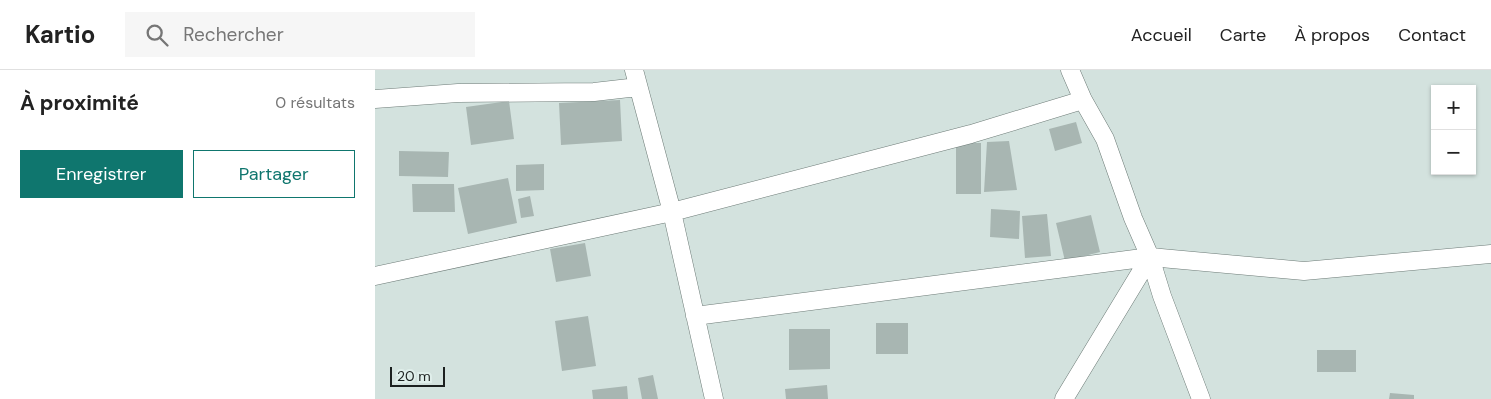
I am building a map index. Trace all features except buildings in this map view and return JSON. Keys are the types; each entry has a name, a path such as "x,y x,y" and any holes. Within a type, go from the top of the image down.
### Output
{"street":[{"path":"1070,70 1083,100 1105,139 1201,399"},
{"path":"375,99 458,93 593,92 636,78 672,212 714,399"},
{"path":"375,276 672,212 971,134 1083,100"},
{"path":"695,316 1150,257 1305,271 1491,254"},
{"path":"1064,399 1150,257"}]}
